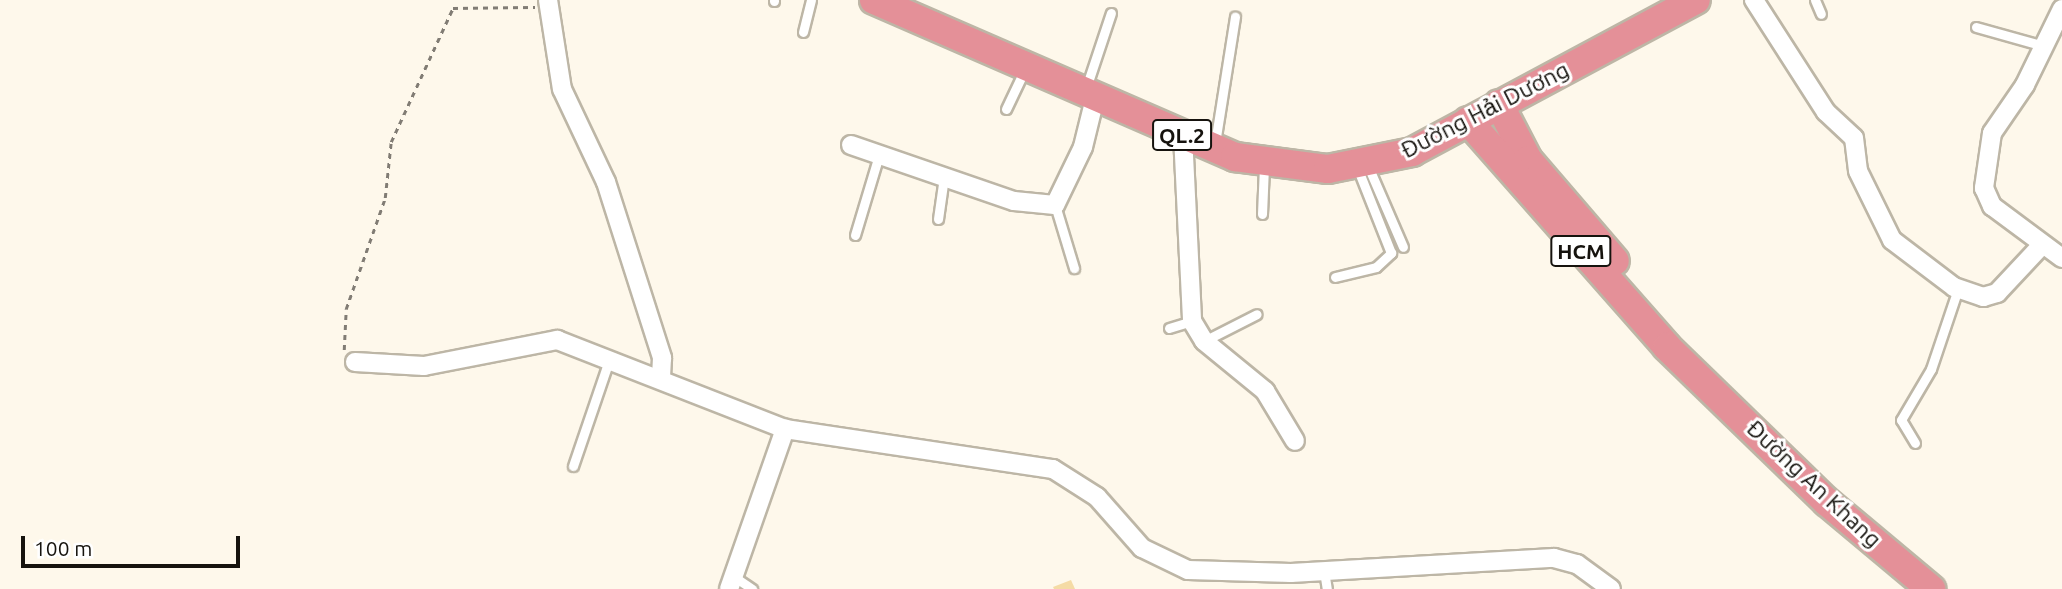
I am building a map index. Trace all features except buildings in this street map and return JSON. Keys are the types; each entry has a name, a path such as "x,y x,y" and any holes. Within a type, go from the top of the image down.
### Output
{"highway":[{"name":"Đường Hải Dương","path":"874,0 1214,148 1264,164 1362,165 1412,152 1696,0"},
{"name":"Đường An Khang","path":"1499,104 1528,160 1681,337 1702,374"},
{"name":"Đường An Khang","path":"1468,121 1667,347 1702,374 1827,502 1931,589"}],"street":[{"path":"1754,0 1826,112 1854,138 1858,171 1889,237 1958,289 1993,296 2040,247"},
{"path":"548,2 562,89 606,182 662,358 661,379"},
{"path":"2062,9 2044,46 1992,132 1984,188 1988,202 2040,247 2062,258"},
{"path":"851,145 1014,201 1055,205 1062,178 1083,147 1090,96"},
{"path":"1183,135 1192,321 1204,341 1265,391 1295,441"},
{"path":"355,362 424,366 549,339 661,379 785,429 1053,468 1097,497 1142,548 1188,570 1326,580 1554,558 1577,564 1611,589"},
{"path":"731,583 785,429"}],"lane":[{"path":"803,32 811,0"},
{"path":"1815,0 1821,14"},
{"path":"1090,96 1111,13"},
{"path":"1214,148 1235,17"},
{"path":"1976,27 2044,46"},
{"path":"1006,109 1026,67"},
{"path":"855,235 879,155"},
{"path":"1262,214 1264,164"},
{"path":"1362,165 1403,247"},
{"path":"1335,277 1376,267 1391,253 1362,165"},
{"path":"937,219 944,177"},
{"path":"1055,205 1074,268"},
{"path":"1915,443 1901,420 1931,369 1958,289"},
{"path":"1204,341 1257,314"},
{"path":"1169,328 1192,321"},
{"path":"573,466 609,360"},
{"path":"731,583 752,589"}],"path":[{"path":"355,362 344,353 346,309 385,198 391,142 453,8 548,2"}]}
